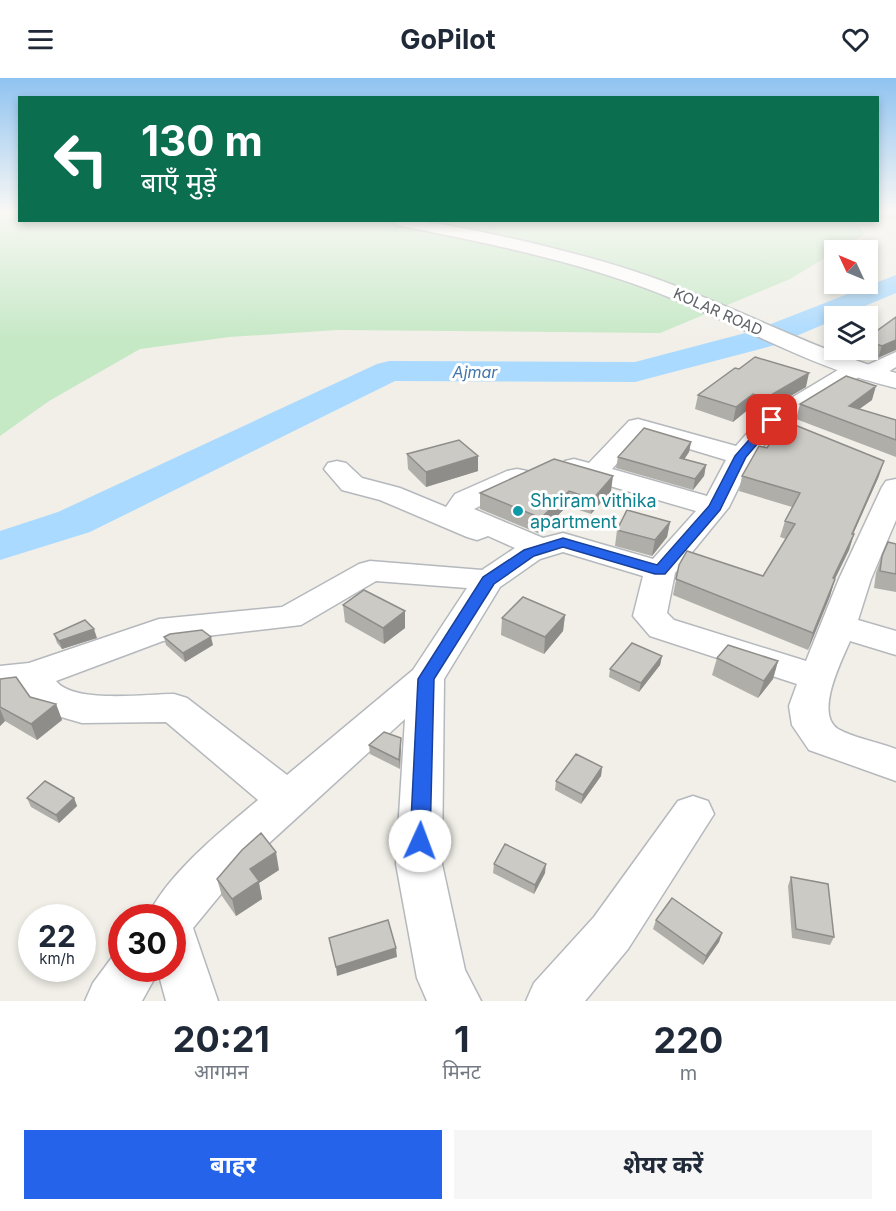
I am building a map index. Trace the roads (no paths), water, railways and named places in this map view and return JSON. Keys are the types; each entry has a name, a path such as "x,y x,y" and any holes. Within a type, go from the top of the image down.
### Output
{"main road":[{"name":"KOLAR ROAD","path":"559,255 662,284"},
{"name":"KOLAR ROAD","path":"591,255 614,261 662,284 823,351 876,366"}],"street":[{"path":"817,677 662,628 650,616 660,571 715,507 741,456 772,420 876,366"},
{"path":"772,420 803,433"},
{"path":"595,472 638,426 741,456"},
{"path":"536,551 462,514 459,508 465,500 547,465 567,465 595,472 715,507"},
{"path":"337,469 352,484 390,494 536,551"},
{"path":"892,475 883,547 855,579 808,706 811,725 823,739 896,765"},
{"path":"183,904 228,852 426,679 488,580 536,551 563,542 660,571"},
{"path":"16,678 159,630 289,617 370,571 488,580"},
{"path":"839,626 896,643"},
{"path":"16,678 50,700 82,709 174,708 287,799"},
{"path":"426,679 419,864 442,978 456,1001"},
{"path":"552,1001 611,933 693,814"},
{"path":"186,981 192,1001"},
{"path":"111,1001 125,982"}],"waterway":[{"name":"Ajmar","path":"0,546 74,522 389,371 635,372 764,338 896,283"}],"place":[{"name":"Shriram vithika apartment","path":"518,511"}]}
